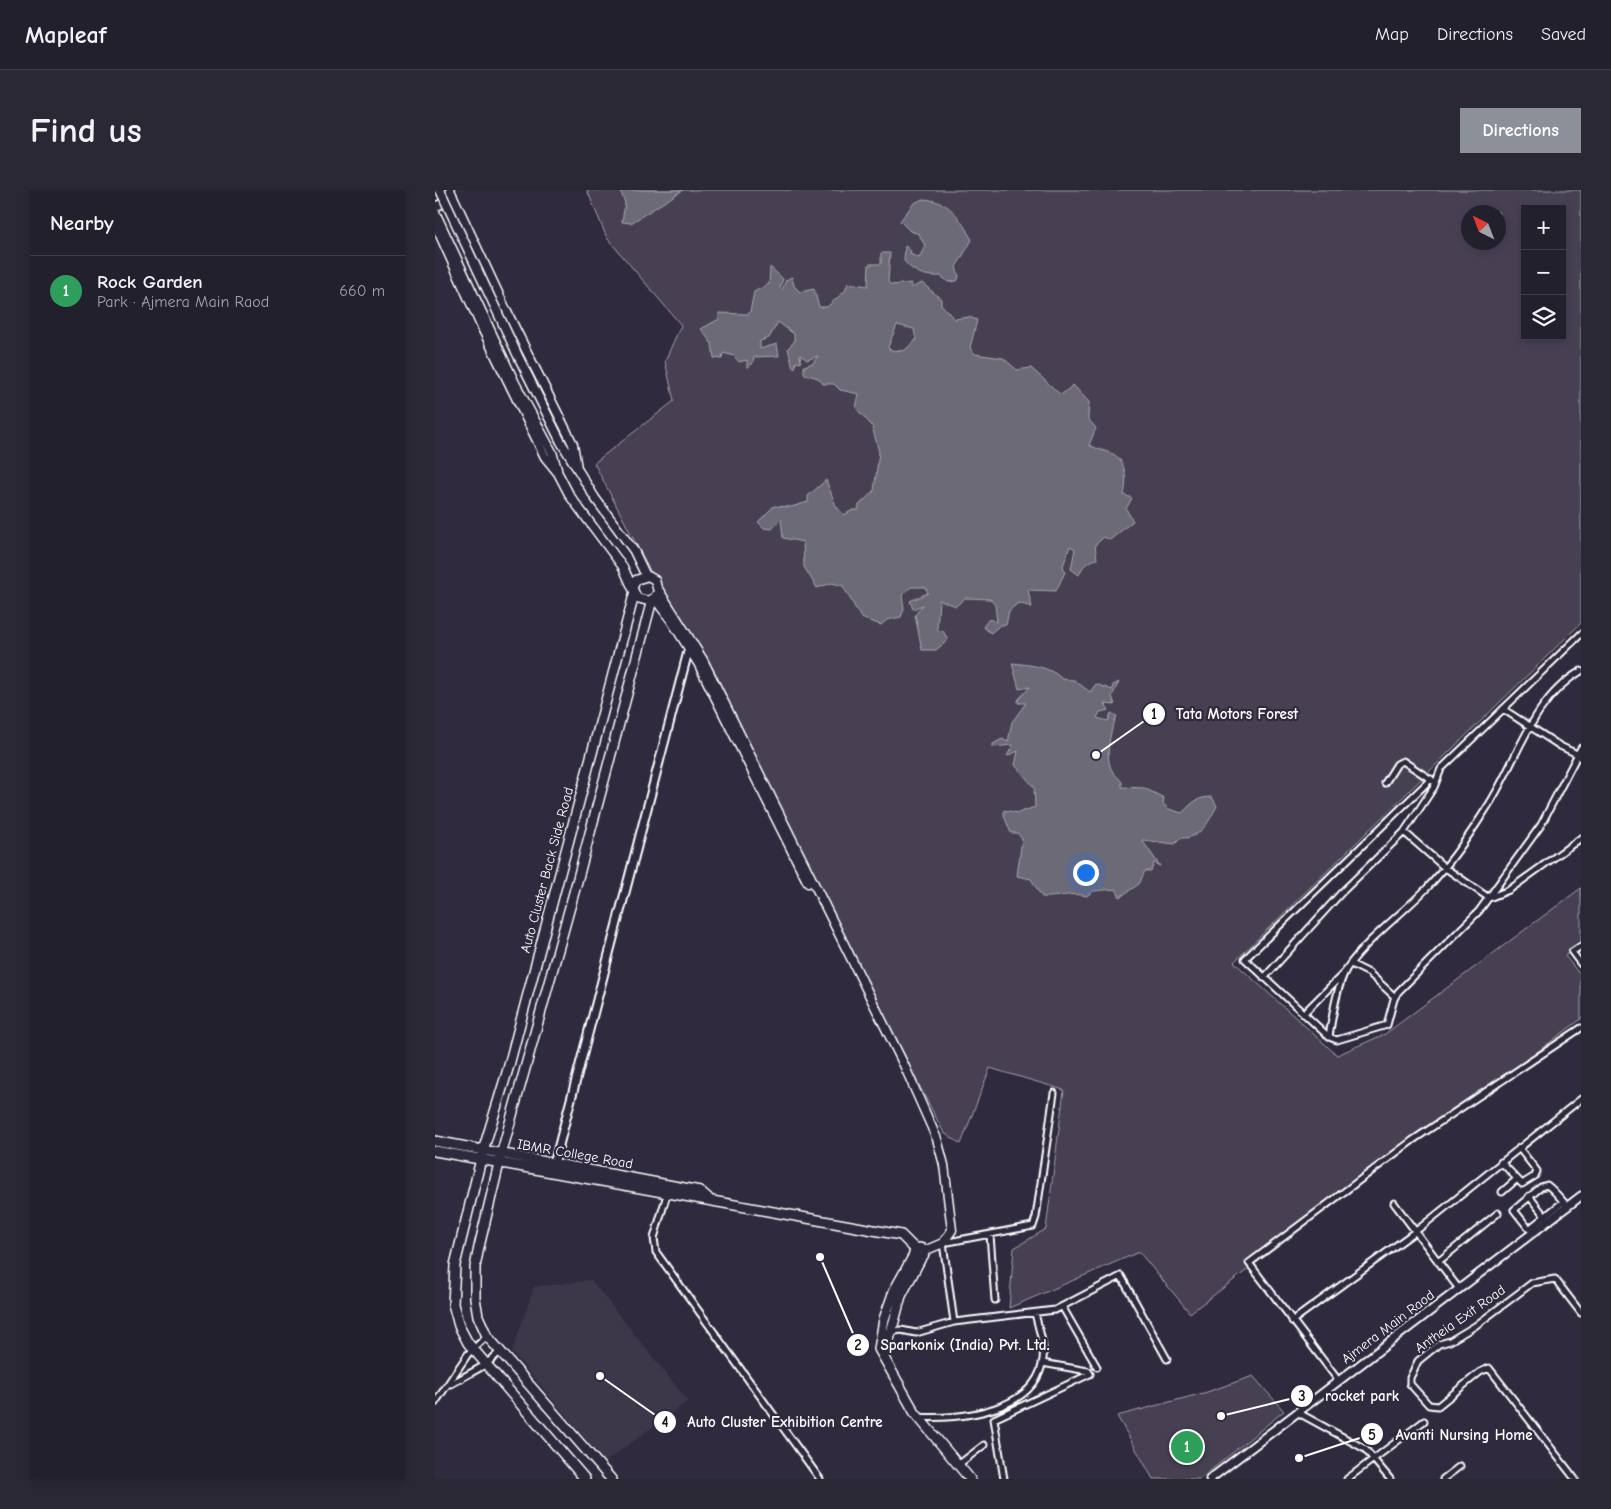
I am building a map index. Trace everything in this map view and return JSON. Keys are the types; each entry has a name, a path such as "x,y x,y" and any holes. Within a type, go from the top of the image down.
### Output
{"main road":[{"path":"440,190 517,356 561,442 634,551 646,576 655,580 658,589 690,643 937,1139 944,1165 952,1230 943,1243 919,1253 894,1291 884,1319 879,1349 918,1417 970,1479"},
{"path":"435,207 452,194 507,312 573,444 577,468"},
{"path":"435,212 515,383 552,452 558,473"},
{"path":"435,224 513,393 545,457 558,473 570,496 623,567 633,591 641,600 653,599"},
{"path":"633,591 636,580 646,576"},
{"path":"611,1479 487,1336 478,1316 475,1267 500,1159 653,599 658,589"},
{"name":"Auto Cluster Back Side Road","path":"585,1479 473,1349 459,1326 453,1304 453,1285 458,1251 482,1156 596,746 633,591"},
{"path":"653,599 690,643"},
{"name":"IBMR College Road","path":"435,1141 482,1156"},
{"name":"IBMR College Road","path":"435,1151 553,1167 668,1190 698,1200 708,1198 901,1235 919,1253"},
{"path":"884,1358 901,1296 919,1253"}],"street":[{"path":"1264,978 1342,892 1404,832 1441,769 1581,634"},
{"path":"553,1167 690,643"},
{"path":"1303,1014 1385,926 1426,888 1444,867 1494,798 1530,727 1555,691 1581,671"},
{"path":"1503,709 1579,756"},
{"path":"1433,781 1245,959 1329,1037 1337,1040 1387,1026 1395,997 1466,926 1489,898 1541,825 1579,756 1581,748"},
{"path":"1385,783 1397,764 1403,761 1433,781"},
{"path":"1404,832 1444,867 1489,898"},
{"path":"1489,898 1509,890 1581,838"},
{"path":"1581,946 1573,952 1581,964"},
{"path":"1351,964 1369,973 1395,997"},
{"path":"1329,1037 1334,1011 1346,970"},
{"path":"1338,1380 1249,1264 1413,1140 1581,1028"},
{"path":"954,1322 943,1243 1029,1228 1035,1222 1054,1093"},
{"path":"1293,1321 1415,1231 1581,1099"},
{"path":"1501,1162 1524,1184 1535,1176 1537,1172 1519,1148"},
{"path":"1502,1192 1517,1179"},
{"path":"1529,1196 1547,1219 1531,1228 1527,1228 1513,1210 1529,1196 1547,1185 1565,1204"},
{"path":"668,1190 654,1238 657,1252 820,1479"},
{"name":"Ajmera Main Raod","path":"1210,1479 1459,1289 1565,1204 1581,1196"},
{"path":"1394,1204 1459,1289"},
{"path":"1438,1262 1498,1213"},
{"path":"990,1235 995,1300"},
{"path":"891,1332 901,1330 916,1333 954,1322 1063,1308 1121,1276 1167,1359"},
{"name":"Antheia Exit Road","path":"1575,1479 1489,1368 1480,1372 1434,1407 1425,1402 1410,1384 1410,1378 1418,1361 1427,1352 1439,1344 1462,1335 1532,1283 1555,1279 1581,1312"},
{"path":"1063,1308 1097,1367"},
{"path":"918,1417 944,1419 968,1416 1010,1401 1029,1388 1042,1363 1043,1356 1035,1313"},
{"path":"435,1403 449,1386 462,1362 487,1336"},
{"path":"449,1386 485,1364 501,1351"},
{"path":"1004,1479 994,1419 1090,1374 1088,1371 1042,1363"},
{"path":"1297,1412 1355,1442 1374,1459 1390,1479"},
{"path":"1347,1479 1424,1421"},
{"path":"958,1465 984,1444"},
{"path":"1443,1479 1460,1466"}],"shaded area":[{"path":"587,190 1581,190 1581,623 1234,962 1337,1055 1385,1034 1581,888 1581,943 1565,956 1581,976 1581,1019 1190,1313 1139,1252 1009,1308 1014,1248 1046,1229 1064,1090 990,1068 961,1144 944,1133 594,463 674,401 665,361 681,325 607,238"},
{"path":"620,190 683,190 631,223 622,222 625,203"},
{"path":"923,199 941,203 953,212 963,224 972,240 956,267 959,277 957,281 948,282 941,276 930,276 920,273 912,269 904,261 905,246 911,251 910,254 919,258 925,246 919,234 910,231 900,221 914,203"},
{"path":"881,253 890,253 888,282 891,285 911,283 911,288 922,283 941,299 941,304 954,319 969,317 977,320 970,348 975,354 1003,358 1017,370 1031,368 1061,395 1073,385 1089,402 1088,419 1096,428 1089,445 1118,457 1125,472 1126,484 1124,495 1132,498 1126,509 1133,521 1110,540 1104,537 1095,545 1097,559 1086,564 1079,575 1071,569 1075,549 1070,546 1063,566 1065,572 1056,591 1028,590 1032,607 1018,603 1009,611 1006,625 1000,625 991,633 983,627 989,619 997,622 995,605 990,599 965,598 956,606 939,600 937,630 943,631 948,640 936,650 922,650 915,615 923,605 913,609 910,601 928,593 925,587 911,587 902,595 904,609 901,617 887,620 881,625 861,618 843,586 832,583 817,588 804,567 803,542 783,538 781,519 772,529 764,528 758,522 774,506 791,507 808,502 808,496 826,480 836,506 844,515 853,510 858,510 859,505 874,491 879,452 872,426 856,408 859,394 840,390 834,384 823,384 818,378 804,374 804,366 813,363 818,356 807,360 800,355 801,363 796,362 795,368 793,368 788,348 794,342 794,334 778,322 769,338 760,341 760,349 777,344 779,356 754,357 753,363 747,368 747,360 739,362 734,356 723,353 722,359 714,358 712,344 701,329 719,319 719,313 747,314 750,312 754,292 769,284 770,267 783,279 780,288 782,290 786,280 792,277 794,286 800,292 814,289 819,307 827,307 845,291 848,283 868,286 869,264 881,264","holes":["897,325 914,329 916,340 904,351 890,350 888,347"]},
{"path":"1012,663 1052,671 1062,679 1074,680 1090,692 1096,684 1112,690 1113,685 1119,682 1112,696 1115,705 1105,704 1109,710 1100,712 1097,718 1108,721 1111,713 1117,716 1110,735 1108,756 1111,769 1122,782 1122,787 1144,788 1164,798 1163,804 1169,809 1182,813 1202,798 1212,797 1217,806 1204,828 1194,836 1181,838 1175,844 1142,840 1160,866 1154,863 1151,871 1145,871 1139,884 1120,897 1116,889 1093,891 1087,896 1042,897 1031,879 1017,876 1022,839 1017,833 1011,833 1004,816 1004,810 1018,813 1035,807 1034,787 1015,765 1018,751 1007,756 1013,745 993,747 993,744 1002,739 1008,742 1012,722 1026,703 1018,703 1018,700 1030,687 1019,689"},
{"path":"591,1280 688,1401 605,1462 512,1352 534,1287"},
{"path":"1253,1376 1284,1411 1200,1479 1153,1479 1117,1416 1207,1392"}],"place":[{"name":"Tata Motors Forest","path":"1096,755"},
{"name":"Sparkonix (India) Pvt. Ltd.","path":"820,1257"},
{"name":"Auto Cluster Exhibition Centre","path":"600,1376"},
{"name":"rocket park","path":"1221,1416"},
{"name":"Rock Garden","path":"1187,1447"},
{"name":"Avanti Nursing Home","path":"1299,1458"}]}
